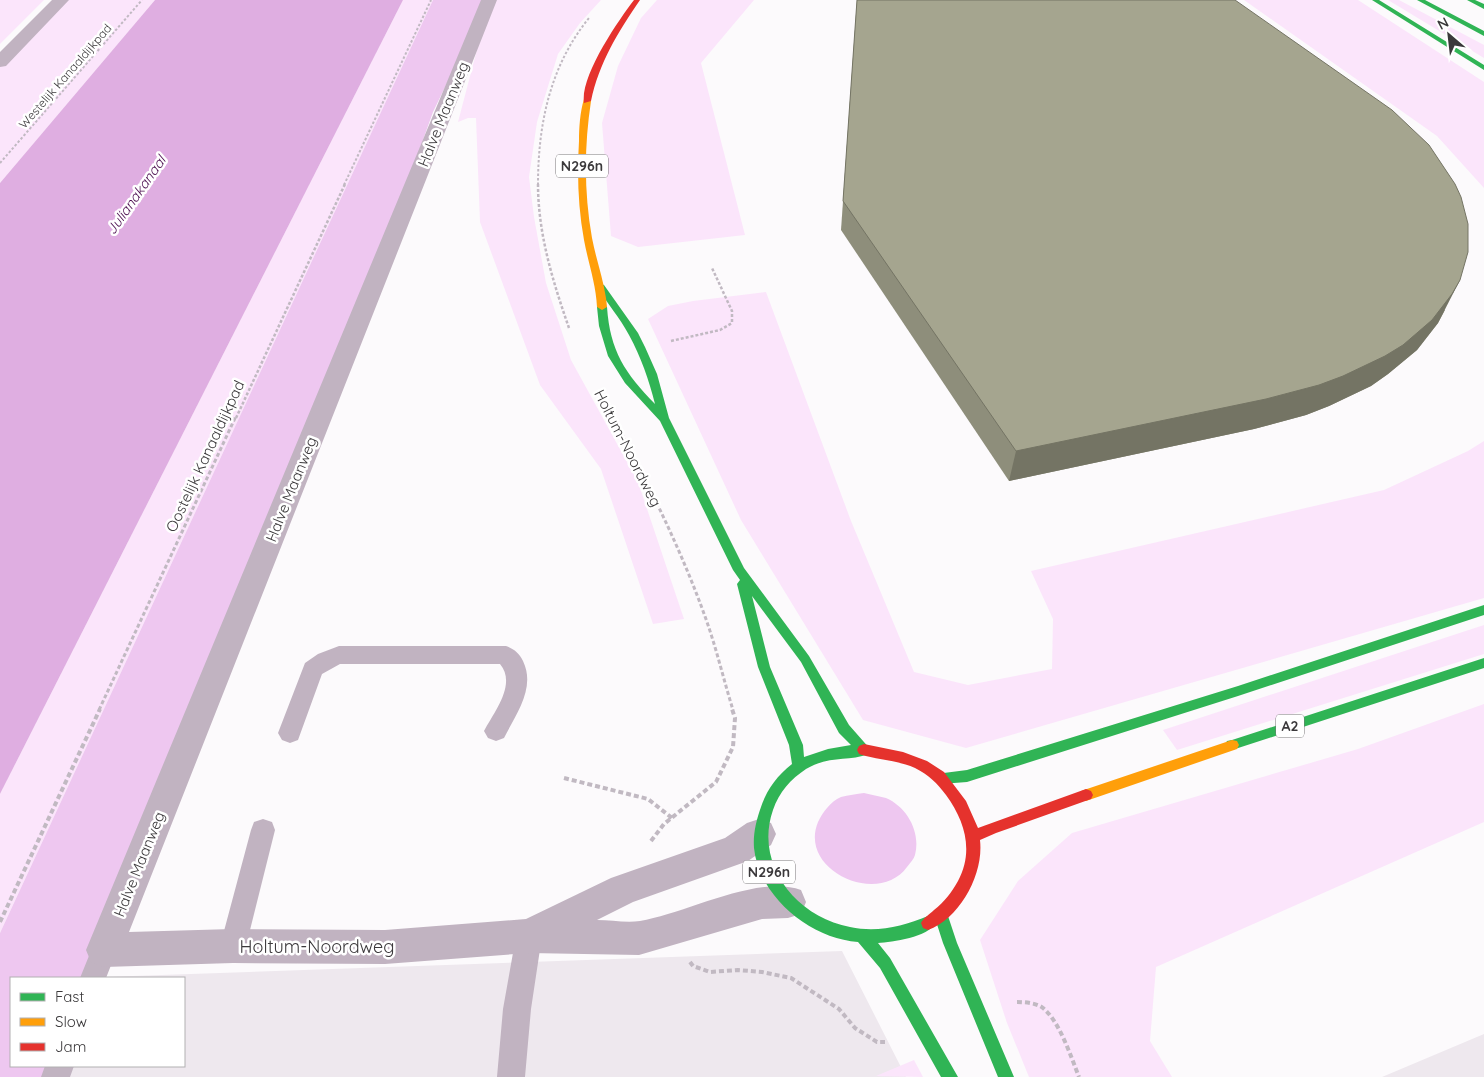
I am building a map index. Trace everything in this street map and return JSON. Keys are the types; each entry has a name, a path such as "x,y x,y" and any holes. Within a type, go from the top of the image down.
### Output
{"main road":[{"name":"Holtum-Noordweg","path":"637,0 605,47 592,81 584,113 582,146 583,185 588,240 600,287 605,341 628,380 664,418"},
{"path":"1375,0 1484,68"},
{"path":"1420,0 1484,34"},
{"path":"1470,0 1484,7"},
{"name":"Holtum-Noordweg","path":"600,287 633,333 640,347 652,374 664,418 739,570 805,659 844,729 864,750"},
{"name":"Holtum-Noordweg","path":"739,570 764,666 796,745 799,766"},
{"path":"940,778 967,776 1238,691 1484,610"},
{"name":"A2","path":"973,837 992,828 1186,760 1484,663"},
{"name":"N296n","path":"864,750 896,756 919,764 940,778 962,807 973,837 971,864 960,893 941,914 903,933 864,938 831,930 806,918 788,902 773,880 762,854 759,834 769,798 781,780 799,766 815,758 839,752 864,750"},
{"path":"941,914 950,943 1006,1077"},
{"path":"864,938 885,963 950,1077"}],"street":[{"path":"0,62 61,0"},
{"name":"Halve Maanweg","path":"98,964 489,0"},
{"name":"Holtum-Noordweg","path":"529,936 623,889 736,850 759,834"},
{"name":"Holtum-Noordweg","path":"98,964 233,946 385,947 529,936 639,938 762,903 788,902"}],"lane":[{"path":"290,733 313,669 326,660 339,655 506,656 514,662 518,675 517,689 496,731"},
{"path":"233,946 263,830"},
{"path":"511,1077 517,1009 529,936"}],"path":[{"name":"Westelijk Kanaaldijkpad","path":"0,163 142,0"},
{"name":"Oostelijk Kanaaldijkpad","path":"0,922 431,0"},
{"path":"572,334 553,284 540,218 537,178 548,95 563,54 583,24 595,12"},
{"path":"640,347 720,330 732,323 732,311 712,268"},
{"name":"Holtum-Noordweg","path":"600,394 647,480 692,583 707,623 735,718 733,747 716,782 664,824 652,838 650,847 657,878"},
{"path":"564,778 648,799 673,818"},
{"path":"673,928 681,951 693,966 710,972 738,970 762,972 791,978 839,1009 855,1028 877,1042 894,1042 924,1033"},
{"path":"980,1013 1003,1003 1013,1002 1023,1002 1042,1008 1058,1030 1079,1077"}],"shaded area":[{"path":"0,0 44,0 0,44"},
{"path":"64,0 155,0 0,183 0,64"},
{"path":"403,0 433,0 0,933 0,794"},
{"path":"433,0 487,0 433,112 405,190 86,977 10,977 10,1067 51,1067 46,1077 0,1077 0,933"},
{"path":"490,0 601,0 580,23 558,54 537,122 529,177 534,217 546,283 571,360 638,482 684,619 653,624 601,469 540,385 480,222 476,118 468,118 458,122"},
{"path":"657,0 754,0 701,63 745,235 638,247 611,236 602,123 618,66 641,18"},
{"path":"1244,0 1358,0 1484,82 1484,188 1437,136"},
{"path":"1388,0 1399,0 1484,45 1484,58"},
{"path":"766,292 851,521 914,672 968,685 1052,669 1053,619 1031,571 1384,490 1468,451 1484,441 1484,598 966,748 863,720 741,520 648,319 668,306"},
{"path":"1484,625 1484,654 1177,750 1163,730"},
{"path":"1484,704 1484,822 1156,967 1150,1041 1172,1077 1029,1077 1007,1023 980,940 1018,881 1072,833 1358,749"},
{"path":"864,793 886,798 900,807 911,821 916,838 913,860 894,879 878,884 861,883 844,878 830,868 819,855 815,839 818,822 830,804 841,797"},
{"path":"842,951 906,1077 21,1077 26,1067 185,1067 185,977 103,977"},
{"path":"1484,1034 1484,1077 1382,1077"},
{"path":"914,1060 923,1077 876,1076"}],"water":[{"name":"Julianakanaal","path":"155,0 403,0 0,794 0,183"}],"building":[{"path":"857,0 1235,0 1392,110 1429,145 1455,184 1461,197 1468,224 1468,252 1460,280 1432,320 1403,345 1385,356 1343,376 1319,385 1266,399 1016,451 843,201"}],"traffic: fast":[{"path":"1375,0 1484,68"},
{"path":"1420,0 1484,34"},
{"path":"1470,0 1484,7"},
{"path":"601,287 633,333 640,347 652,374 664,418 739,570 805,659 844,729 864,750"},
{"path":"602,307 603,326 612,356 629,381 663,418"},
{"path":"743,584 764,667 796,745 799,766"},
{"path":"941,778 967,776 1238,691 1484,610"},
{"path":"1232,745 1484,663"},
{"path":"864,750 846,751 816,758 796,769 779,784 771,797 761,824 761,849 768,874 782,895 802,913 825,926 850,934 891,935 909,931 928,923"},
{"path":"941,915 950,943 1006,1077"},
{"path":"864,938 885,963 950,1077"}],"traffic: slow":[{"path":"587,101 582,153 583,205 602,307"},
{"path":"1086,795 1232,745"}],"traffic: jam":[{"path":"587,101 600,60 620,23 637,0"},
{"path":"864,750 903,758 931,770 944,782 969,821 974,845 973,859 969,872 957,896 939,916 928,923"},
{"path":"973,837 992,828 1086,795"}]}
